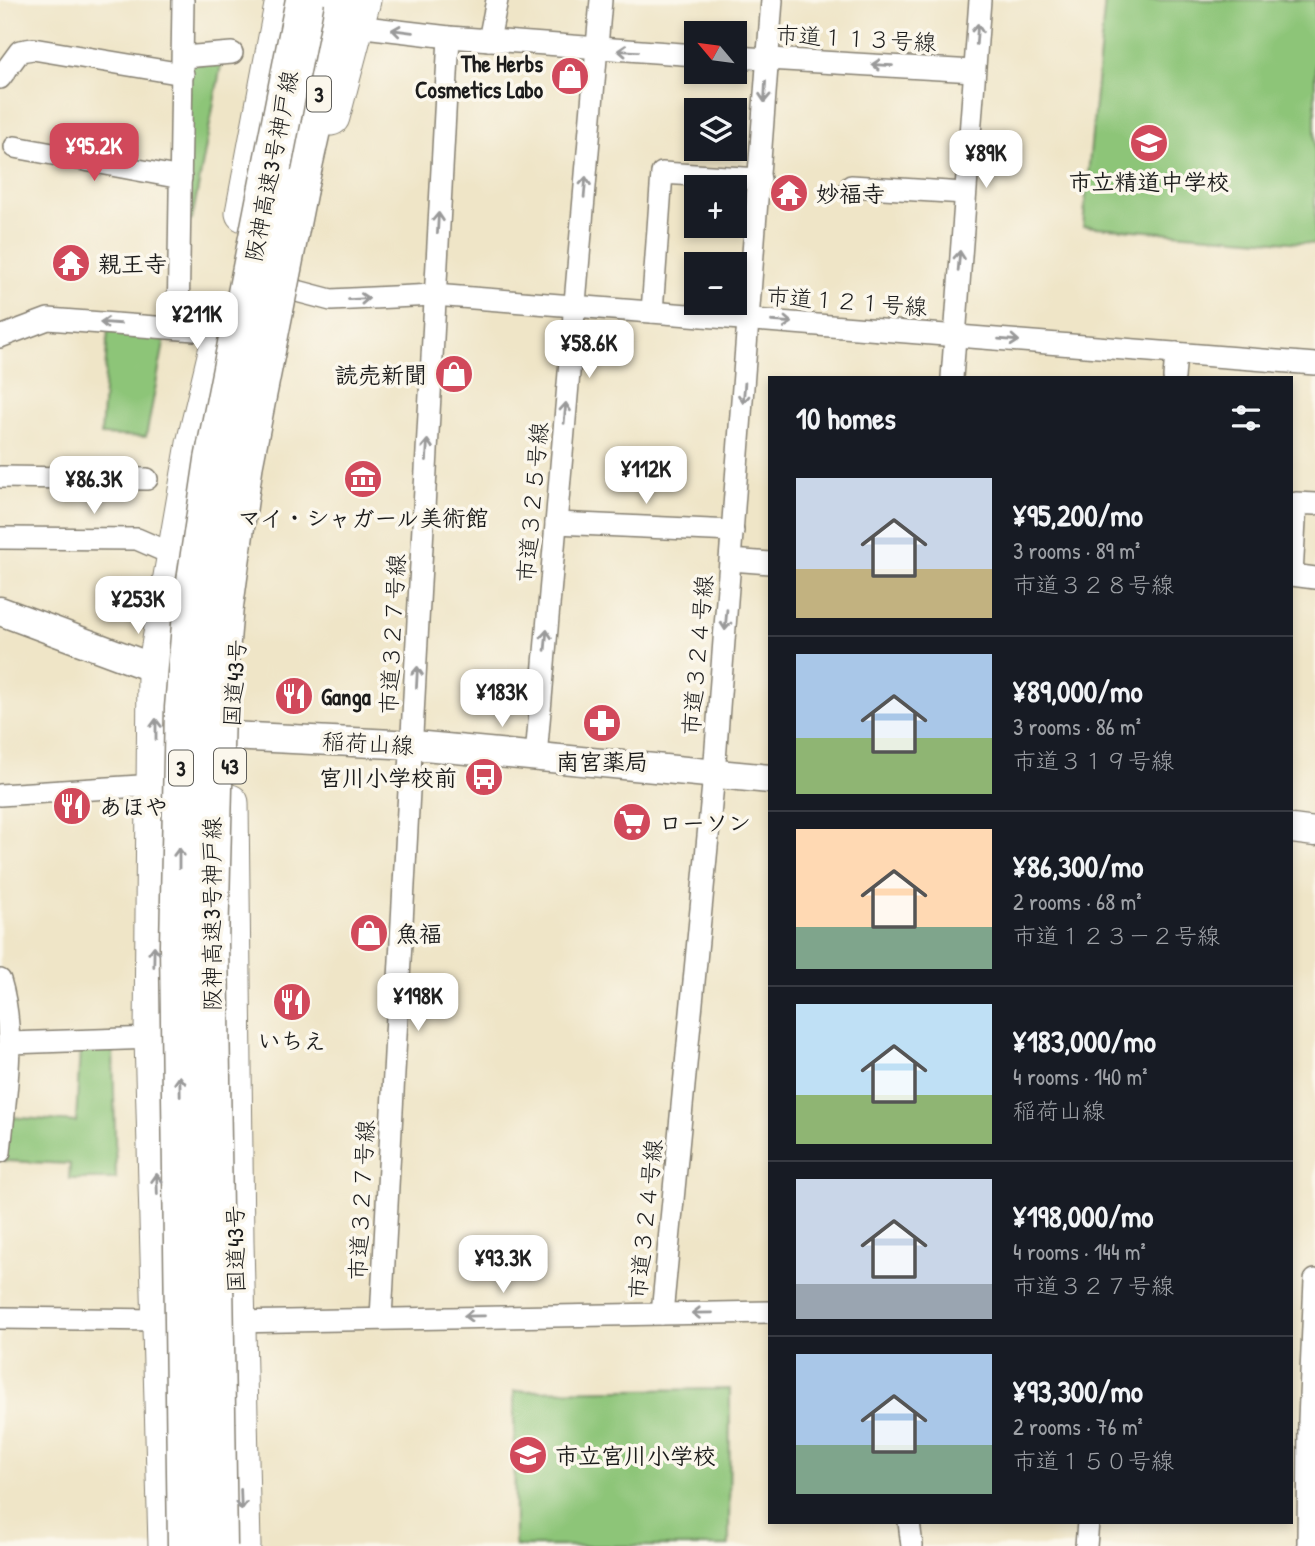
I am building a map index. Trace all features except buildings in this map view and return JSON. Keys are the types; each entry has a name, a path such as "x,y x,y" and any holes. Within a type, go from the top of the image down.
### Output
{"highway":[{"path":"167,1546 153,1038 156,669 195,444 222,332 284,0"},
{"name":"阪神高速3号神戸線","path":"187,1546 179,946 184,708 193,601 214,460 305,0"},
{"name":"阪神高速3号神戸線","path":"218,1546 209,944 215,710 224,606 244,462 298,188 353,9"},
{"name":"国道43号","path":"242,1546 236,1322 230,736 240,594 293,290 353,9"}],"street":[{"path":"178,327 183,0"},
{"path":"489,40 497,0"},
{"name":"市道３２５号線","path":"536,757 601,0"},
{"name":"市道３２４号線","path":"662,1314 714,774 772,0"},
{"path":"952,376 980,0"},
{"path":"353,9 449,37 684,54"},
{"name":"市道３２７号線","path":"381,1318 414,745 434,295 449,37"},
{"path":"0,78 20,51 33,49 183,66 232,53"},
{"name":"市道１１３号線","path":"747,58 974,71"},
{"path":"15,146 181,178"},
{"path":"652,312 662,173 760,179"},
{"path":"851,186 965,193"},
{"name":"市道１２１号線","path":"293,290 331,300 434,295 1315,364"},
{"path":"0,337 48,319 222,332"},
{"path":"1174,376 1176,353"},
{"path":"0,477 146,479"},
{"path":"1293,557 1296,503 1315,505"},
{"path":"556,523 733,531"},
{"path":"0,538 137,539 176,556"},
{"path":"731,561 768,563"},
{"path":"1293,575 1315,578"},
{"path":"0,611 156,669 230,736"},
{"name":"稲荷山線","path":"230,736 414,745 768,779"},
{"path":"0,795 155,785"},
{"path":"1293,830 1315,832"},
{"path":"0,980 6,1001 10,1043 0,1152"},
{"path":"10,1043 153,1038"},
{"path":"1308,1546 1312,1420 1302,1307 1315,1280"},
{"path":"236,1322 768,1312"},
{"path":"0,1318 161,1320"},
{"path":"909,1524 912,1546"},
{"path":"1086,1546 1088,1524"}],"green space":[{"path":"1105,0 1315,0 1315,244 1083,226"},
{"path":"222,60 192,220 187,222 188,65"},
{"path":"108,328 166,333 146,437 101,435"},
{"path":"80,1048 113,1048 116,1179 69,1179 70,1164 5,1161 9,1117 76,1122"},
{"path":"730,1389 729,1546 515,1546 514,1391"}],"place":[{"name":"The Herbs Cosmetics Labo","path":"570,76"},
{"name":"市立精道中学校","path":"1149,143"},
{"name":"妙福寺","path":"789,193"},
{"name":"親王寺","path":"71,263"},
{"name":"読売新聞","path":"454,374"},
{"name":"マイ・シャガール美術館","path":"363,479"},
{"name":"Ganga","path":"294,696"},
{"name":"南宮薬局","path":"602,723"},
{"name":"宮川小学校前","path":"484,777"},
{"name":"あほや","path":"72,806"},
{"name":"ローソン","path":"632,822"},
{"name":"魚福","path":"369,933"},
{"name":"いちえ","path":"292,1002"},
{"name":"市立宮川小学校","path":"528,1455"}]}
